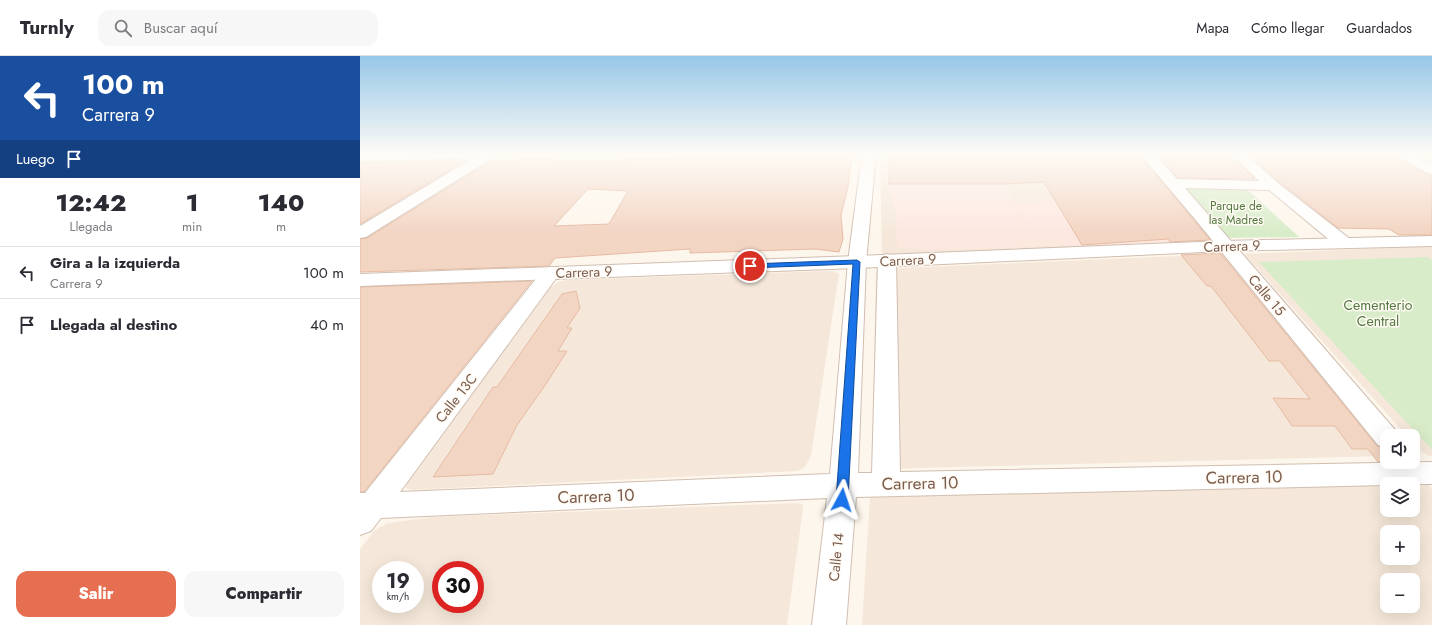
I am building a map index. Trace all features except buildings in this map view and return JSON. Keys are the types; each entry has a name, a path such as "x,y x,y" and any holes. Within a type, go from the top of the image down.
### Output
{"street":[{"path":"360,233 446,181"},
{"name":"Calle 14","path":"829,625 843,485 857,262 866,181"},
{"path":"1267,181 1344,243"},
{"path":"1171,182 1273,186"},
{"name":"Calle 15","path":"1171,182 1380,430"},
{"name":"Carrera 9","path":"360,280 857,262 1225,246 1432,241"},
{"path":"886,484 887,260"},
{"name":"Calle 13C","path":"364,511 551,273"},
{"name":"Carrera 10","path":"364,511 843,485 1422,475"}],"shaded area":[{"path":"881,181 1043,181 1084,248 882,255"},
{"path":"1043,181 1162,181 1212,240 1084,248 1082,245 943,250 897,248 896,212 889,184 1003,184 1031,234 1015,202 1055,201"},
{"name":"Cementerio Central","path":"1432,246 1432,456 1429,456 1420,450 1420,429 1401,429 1244,254"},
{"path":"1225,254 1381,429 1380,456 877,469 873,467 872,464 876,272 879,269"},
{"path":"833,271 839,274 811,456 805,467 798,471 412,490 406,488 407,484 550,288 558,282 567,280"},
{"path":"1420,482 1426,482 1432,489 1432,625 862,625 870,498 872,494 1380,483 1380,517 1420,517"},
{"path":"798,503 803,505 787,625 360,625 360,549 375,530 388,523 434,517"}],"green space":[{"name":"Parque de las Madres","path":"1242,185 1299,237 1225,238 1177,186"},
{"name":"Cementerio Central","path":"1428,257 1432,260 1432,450 1420,437 1420,429 1413,429 1259,262"}],"route":[{"path":"750,266 857,262 842,500"}]}
